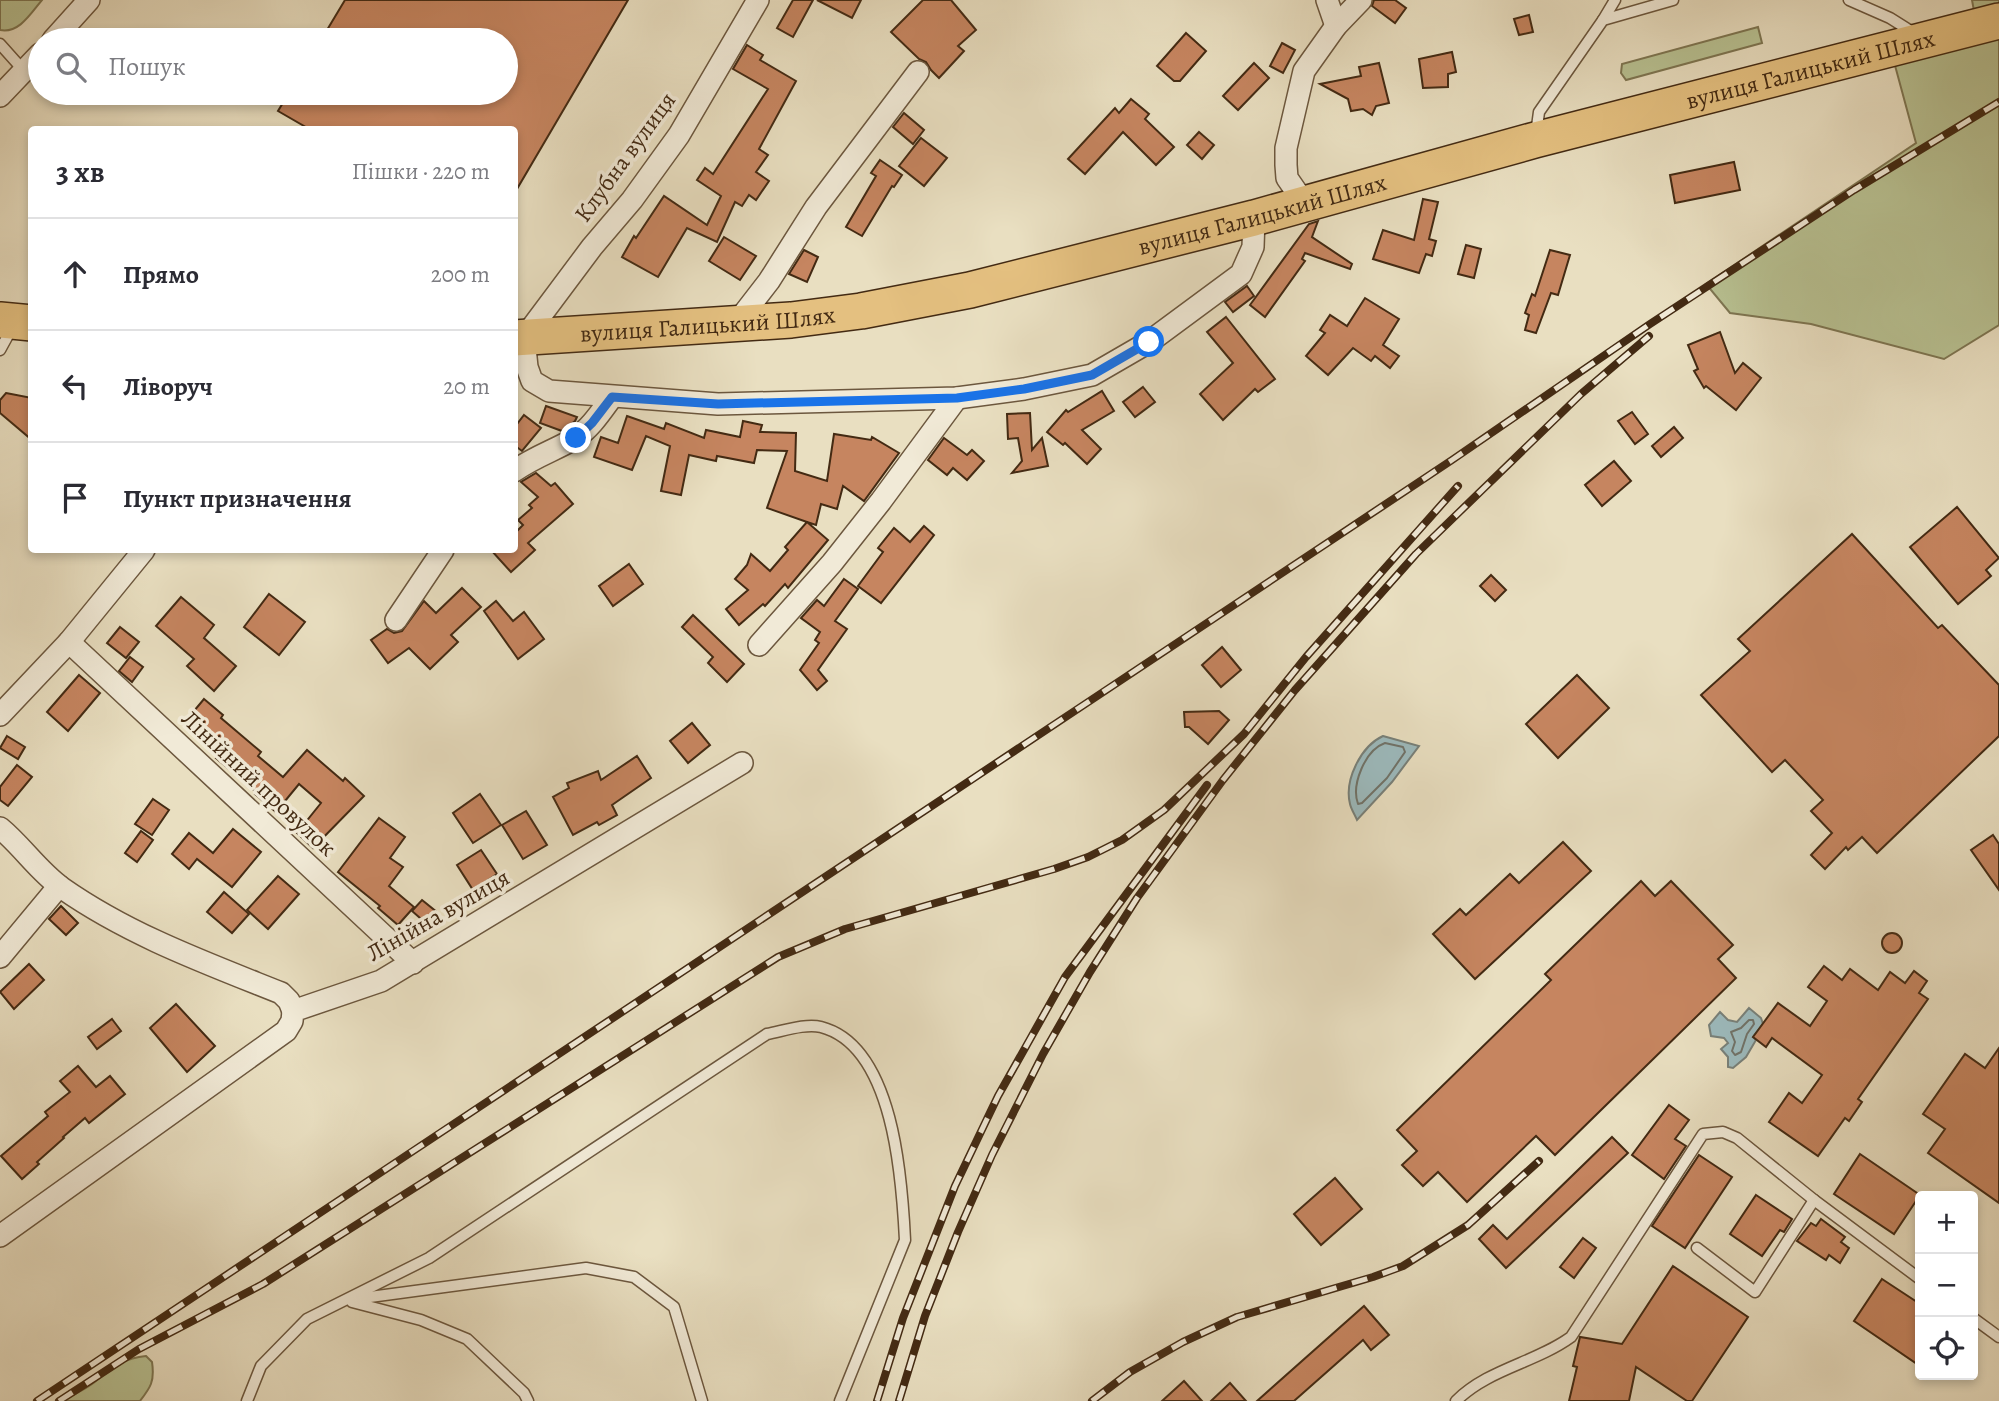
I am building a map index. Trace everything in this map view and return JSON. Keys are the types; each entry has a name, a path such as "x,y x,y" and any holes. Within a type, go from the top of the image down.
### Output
{"highway":[{"name":"вулиця Галицький Шлях","path":"519,338 735,326 862,311 970,290 1254,218 1535,140 1999,21"}],"street":[{"path":"64,28 89,0"},
{"name":"Клубна вулиця","path":"519,338 632,200 680,135 758,0"},
{"path":"1327,0 1336,26"},
{"path":"1305,204 1287,178 1286,148 1304,71 1336,26 1361,0"},
{"path":"0,96 28,68"},
{"path":"735,326 769,281 816,207 918,72"},
{"path":"519,338 533,381 549,391 718,404 957,398 1024,389 1092,375 1149,342 1241,274 1253,247 1254,218"},
{"path":"518,468 535,456 576,438 592,423 612,397"},
{"path":"759,645 832,563 957,398"},
{"path":"0,715 69,642 142,553"},
{"path":"396,620 441,553"},
{"name":"Лінійний провулок","path":"69,642 413,963"},
{"name":"Лінійна вулиця","path":"293,1011 382,981 742,763"},
{"path":"0,828 59,886 98,912 148,939 281,993 289,1001 293,1011 292,1021 286,1031 0,1236"},
{"path":"0,957 59,886"}],"lane":[{"path":"1535,140 1539,112 1615,0"},
{"path":"1603,20 1673,0"},
{"path":"1849,0 1890,18 1926,40"},
{"path":"0,44 25,72"},
{"path":"247,1401 261,1366 307,1319 429,1258 767,1034 819,1026 847,1038 875,1077 894,1129 904,1212 905,1240 840,1401"},
{"path":"1456,1401 1491,1376 1560,1345 1571,1337 1703,1134 1723,1132 1737,1138 1915,1275"},
{"path":"1697,1248 1755,1292 1814,1200"},
{"path":"346,1301 586,1268 634,1277 674,1307 702,1401"},
{"path":"346,1301 421,1320 467,1339 524,1393 528,1401"},
{"path":"1978,1322 1999,1337"}],"green space":[{"path":"0,0 42,0 19,26 0,30"},
{"path":"1972,0 1999,0 1999,325 1944,359 1811,324 1730,313 1706,284 1916,143 1890,47 1976,22"},
{"path":"1758,27 1762,43 1626,80 1621,73 1622,64"},
{"path":"146,1356 152,1362 152,1380 140,1401 63,1401 123,1362"}],"water":[{"path":"1383,736 1419,746 1392,782 1357,820 1349,795 1352,775 1368,747"},
{"path":"1749,1008 1761,1018 1763,1024 1753,1037 1756,1040 1746,1057 1733,1068 1728,1067 1728,1057 1721,1049 1728,1043 1724,1038 1711,1036 1709,1025 1720,1012 1728,1020 1737,1022"}],"building":[{"path":"345,0 628,0 518,187 518,126 304,126 278,111 282,105 518,105 518,28 328,28"},
{"path":"793,0 813,0 793,37 777,28"},
{"path":"817,0 861,0 852,18"},
{"path":"923,0 951,0 976,30 958,46 964,51 939,78 926,62 919,59 891,32"},
{"path":"1374,0 1395,0 1406,8 1395,23 1372,6"},
{"path":"1529,15 1533,32 1519,35 1514,19"},
{"path":"1186,33 1206,51 1180,81 1174,81 1157,66"},
{"path":"1282,43 1295,50 1283,73 1270,66"},
{"path":"747,45 763,55 760,60 796,81 759,149 768,155 756,172 769,181 756,200 749,195 742,206 735,202 717,242 687,228 658,277 622,257 664,196 707,225 721,196 697,180 705,168 713,174 768,89 733,69"},
{"path":"1452,52 1456,72 1448,74 1448,87 1423,88 1419,59"},
{"path":"1254,63 1269,78 1238,110 1223,96"},
{"path":"1379,63 1389,103 1376,106 1372,115 1363,109 1351,111 1348,99 1320,84 1361,76 1359,67"},
{"path":"1131,99 1149,114 1145,119 1174,147 1156,165 1123,132 1085,174 1068,159 1115,108 1119,113"},
{"path":"904,113 924,130 913,144 893,127"},
{"path":"1199,132 1214,145 1202,159 1187,145"},
{"path":"921,138 947,158 924,186 899,166"},
{"path":"880,160 902,175 894,187 892,186 862,236 846,227 876,176 871,173"},
{"path":"1734,162 1740,190 1675,203 1670,175"},
{"path":"1423,199 1438,202 1429,239 1436,241 1432,256 1426,254 1419,273 1373,259 1383,230 1414,240"},
{"path":"1318,221 1312,237 1352,264 1350,269 1305,253 1302,259 1305,261 1265,317 1250,305 1309,224"},
{"path":"724,237 756,256 740,280 709,261"},
{"path":"1466,245 1481,249 1474,278 1458,274"},
{"path":"804,250 818,257 807,282 789,274"},
{"path":"1550,250 1570,255 1558,295 1551,293 1536,333 1525,330 1529,315 1525,313 1532,294 1535,296"},
{"path":"1247,286 1254,296 1233,312 1225,302"},
{"path":"1365,298 1399,319 1383,345 1399,356 1390,368 1375,356 1371,361 1353,348 1328,375 1306,356 1325,333 1320,330 1330,315 1347,326"},
{"path":"1226,317 1275,379 1258,392 1255,389 1223,420 1200,394 1233,363 1207,332"},
{"path":"1720,332 1735,373 1743,363 1761,378 1736,410 1706,386 1704,388 1694,371 1698,369 1688,345"},
{"path":"1143,387 1155,402 1135,417 1123,402"},
{"path":"1102,391 1114,411 1082,430 1101,449 1087,464 1065,443 1063,445 1047,432 1066,410 1068,412"},
{"path":"6,393 28,397 28,437 0,413 0,400"},
{"path":"546,406 577,417 562,431 540,423"},
{"path":"1632,412 1648,434 1635,444 1618,421"},
{"path":"1030,413 1032,450 1042,438 1048,466 1012,473 1022,461 1018,438 1008,439 1007,414"},
{"path":"524,415 541,428 522,451 518,448 518,423"},
{"path":"627,416 664,429 666,423 704,438 706,430 740,437 743,421 762,425 760,432 796,433 795,471 827,481 834,434 871,440 872,437 899,453 864,501 843,486 837,509 821,504 816,525 767,508 787,451 757,450 754,463 717,456 716,461 689,455 681,495 661,491 670,446 646,436 632,470 594,457 601,437 618,443"},
{"path":"1674,427 1683,438 1661,457 1652,446"},
{"path":"944,438 967,455 972,450 984,461 967,480 953,468 947,475 928,460"},
{"path":"1614,461 1631,481 1602,506 1585,485"},
{"path":"536,473 551,486 555,483 573,504 528,543 535,550 511,572 494,553 518,553 518,530 523,525 518,520 532,508 529,505 538,497 521,482"},
{"path":"1957,507 1999,558 1986,570 1991,576 1958,604 1910,547"},
{"path":"807,522 828,540 788,588 785,584 765,606 763,604 739,625 726,609 748,590 735,579 747,565 751,554 770,571 788,550 785,547"},
{"path":"924,526 934,535 881,603 858,586 883,552 878,548 894,528 910,542"},
{"path":"1852,534 1938,628 1942,625 1999,685 1999,736 1877,853 1862,837 1848,850 1846,847 1825,869 1811,855 1832,833 1811,811 1823,800 1785,760 1772,772 1701,695 1750,651 1738,639"},
{"path":"629,564 643,584 613,606 599,586"},
{"path":"1491,575 1506,590 1495,601 1480,586"},
{"path":"844,579 858,589 835,621 847,629 818,670 827,681 817,690 800,670 819,643 815,640 820,632 801,618 817,600 824,606"},
{"path":"462,588 481,607 451,635 458,642 430,669 409,648 388,663 371,640 387,629 394,633 402,631 424,601 436,613"},
{"path":"269,594 305,622 279,655 244,627"},
{"path":"181,597 214,625 204,638 236,666 214,691 187,666 194,659 156,626"},
{"path":"496,601 513,621 524,612 544,639 518,659 484,611"},
{"path":"693,615 744,664 727,682 708,663 713,657 682,627"},
{"path":"120,627 139,642 126,658 107,643"},
{"path":"1222,647 1241,670 1221,687 1202,665"},
{"path":"130,657 143,667 132,682 119,671"},
{"path":"79,675 100,693 68,731 47,712"},
{"path":"1577,675 1609,708 1558,758 1526,724"},
{"path":"204,699 223,715 221,718 261,752 258,756 283,777 307,750 364,796 313,848 297,833 321,803 299,784 276,812 255,794 256,792 216,758 219,754 183,724"},
{"path":"1219,711 1229,720 1208,744 1189,727 1185,727 1184,712"},
{"path":"692,723 710,745 688,763 670,741"},
{"path":"7,736 25,747 18,759 0,748"},
{"path":"637,756 651,778 612,805 617,815 573,835 553,797 569,788 567,783 598,771 601,780"},
{"path":"17,765 32,777 8,806 0,800 0,787"},
{"path":"480,794 501,825 473,843 453,813"},
{"path":"153,799 169,810 152,835 135,824"},
{"path":"526,811 547,845 523,859 502,825"},
{"path":"379,818 405,837 390,858 403,867 389,886 414,907 398,925 378,908 380,906 338,872"},
{"path":"233,829 261,852 232,887 197,859 189,869 172,854 189,833 213,853"},
{"path":"141,831 153,840 137,862 125,853"},
{"path":"1993,835 1999,844 1999,890 1971,850"},
{"path":"1563,842 1591,871 1475,979 1433,934 1460,909 1466,915 1510,874 1519,883"},
{"path":"481,850 497,874 473,890 457,865"},
{"path":"278,876 299,894 268,929 247,910"},
{"path":"1641,881 1655,896 1671,881 1733,945 1718,959 1736,978 1555,1155 1536,1136 1467,1202 1438,1172 1423,1186 1402,1165 1417,1151 1397,1130 1551,980 1545,974"},
{"path":"224,892 249,914 232,933 207,912"},
{"path":"422,900 438,913 428,925 412,911"},
{"path":"61,906 78,923 66,935 49,919"},
{"path":"1892,933 1899,936 1902,943 1899,950 1892,953 1885,950 1882,943 1885,936"},
{"path":"29,964 44,980 14,1009 0,992"},
{"path":"1824,966 1842,980 1850,969 1878,990 1890,972 1905,983 1914,971 1927,981 1919,993 1928,999 1858,1099 1862,1102 1849,1121 1845,1118 1818,1156 1769,1122 1789,1093 1802,1103 1822,1075 1772,1038 1766,1047 1753,1037 1778,1003 1810,1026 1827,1001 1808,987"},
{"path":"176,1004 215,1046 187,1072 150,1028"},
{"path":"112,1019 121,1031 97,1049 88,1037"},
{"path":"1999,1048 1999,1203 1928,1153 1945,1129 1923,1114 1965,1054 1985,1068"},
{"path":"78,1066 96,1087 110,1076 125,1094 89,1123 85,1118 22,1179 1,1156 48,1116 45,1112 70,1092 60,1081"},
{"path":"1669,1105 1689,1120 1675,1139 1686,1146 1664,1179 1632,1155"},
{"path":"1612,1137 1628,1153 1506,1268 1479,1239 1493,1225 1507,1239"},
{"path":"1860,1154 1915,1192 1915,1202 1894,1234 1834,1194"},
{"path":"1699,1155 1732,1177 1685,1248 1652,1226"},
{"path":"1335,1178 1362,1209 1321,1245 1294,1214"},
{"path":"1756,1195 1792,1219 1784,1232 1780,1230 1762,1256 1730,1234"},
{"path":"1821,1219 1845,1237 1841,1242 1849,1248 1840,1263 1829,1255 1826,1260 1797,1241 1811,1223 1816,1226"},
{"path":"1583,1238 1596,1248 1574,1278 1560,1267"},
{"path":"1673,1266 1748,1317 1692,1401 1687,1401 1636,1367 1629,1401 1569,1401 1577,1367 1573,1366 1580,1337 1622,1344"},
{"path":"1882,1279 1915,1301 1915,1363 1854,1321"},
{"path":"1364,1306 1389,1335 1371,1350 1363,1340 1294,1401 1257,1401"},
{"path":"1184,1381 1202,1401 1162,1401"},
{"path":"1230,1383 1246,1401 1211,1401"}],"railway":[{"path":"37,1401 1452,460 1650,324 1854,190 1999,102"},
{"path":"899,1401 925,1316 992,1155 1043,1054 1137,898 1223,780 1295,690 1416,554 1581,394 1649,336"},
{"path":"59,1401 139,1349 263,1284 778,957 845,929 1054,869 1088,857 1122,840 1164,810 1244,734 1306,657 1458,486"},
{"path":"877,1401 903,1318 955,1186 998,1096 1065,977 1207,785"},
{"path":"1092,1401 1130,1372 1183,1342 1237,1317 1403,1266 1468,1225 1539,1161"}],"route":[{"path":"576,438 592,423 612,397 718,404 957,398 1024,389 1092,375 1149,342"}]}
